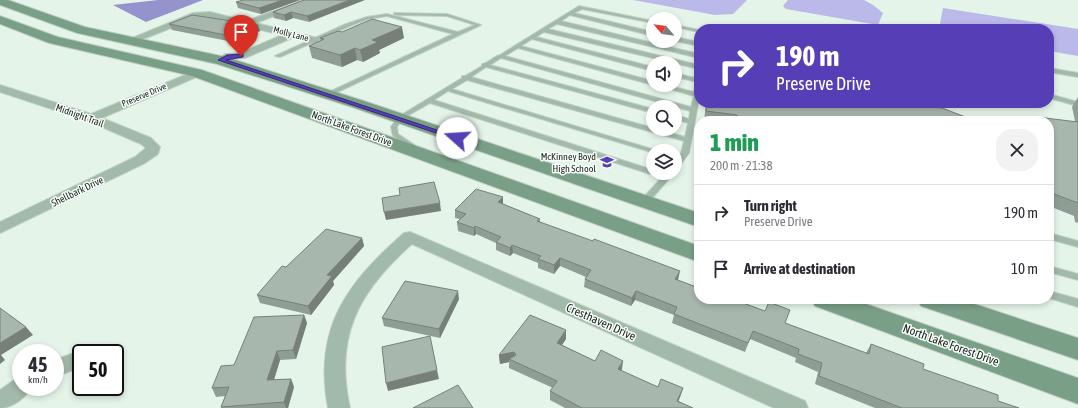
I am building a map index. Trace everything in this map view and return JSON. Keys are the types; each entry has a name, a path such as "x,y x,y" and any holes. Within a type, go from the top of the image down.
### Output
{"main road":[{"path":"0,1 82,30 225,58 694,218"},
{"name":"North Lake Forest Drive","path":"0,20 54,40 196,73 425,154 694,252"},
{"path":"196,73 225,58"},
{"path":"625,227 644,202"},
{"name":"North Lake Forest Drive","path":"838,304 1078,391"},
{"path":"945,304 1078,349"}],"street":[{"path":"249,23 312,0"},
{"name":"Molly Lane","path":"130,40 193,16 210,15 249,23 314,40"},
{"path":"225,58 230,52 282,31"},
{"path":"225,58 241,56 293,34"},
{"name":"Preserve Drive","path":"92,118 196,73"},
{"name":"Midnight Trail","path":"0,88 92,118 146,142 153,147 153,151"},
{"name":"Shellbark Drive","path":"0,228 140,160 153,151"},
{"name":"Cresthaven Drive","path":"339,408 335,391 334,358 343,322 356,294 378,266 410,237 797,408"},
{"path":"0,402 12,393"}],"lane":[{"path":"425,154 395,135 394,127 400,118 464,77 581,7 646,21"},
{"path":"278,56 348,25 387,15 424,13 446,15 479,25 328,94"},
{"path":"570,14 646,32"},
{"path":"387,15 458,34"},
{"path":"557,22 694,55"},
{"path":"682,27 694,30"},
{"path":"544,30 694,66"},
{"path":"531,37 646,67"},
{"path":"682,40 694,43"},
{"path":"516,46 646,82"},
{"path":"499,56 694,110 685,153 682,156"},
{"path":"484,66 646,109"},
{"path":"1054,71 1078,75"},
{"path":"464,77 688,140"},
{"path":"682,77 694,80"},
{"path":"446,89 646,149"},
{"path":"682,91 694,94"},
{"path":"1054,97 1078,104"},
{"path":"428,100 646,170"},
{"path":"682,119 692,122"},
{"path":"644,202 664,180"},
{"path":"1054,237 1078,244"},
{"path":"1054,270 1078,277"},
{"path":"1054,296 1078,303"}],"shaded area":[{"path":"158,0 203,0 146,22 113,5"},
{"path":"633,0 747,0 733,14 715,15"},
{"path":"788,0 864,0 883,13 878,24 872,24 786,9 783,6"},
{"path":"943,8 1046,24 940,24"},
{"path":"1054,25 1078,29 1078,56 1054,52"}],"building":[{"path":"243,0 283,0 259,8 236,2"},
{"path":"304,0 350,0 307,16 291,12 284,15 273,12"},
{"path":"192,15 258,25 231,36 169,24"},
{"path":"372,19 402,27 372,40 378,42 360,50 355,48 340,55 309,46 324,39 320,38 338,31 342,32"},
{"path":"706,108 942,108 963,116 738,116 706,111"},
{"path":"1054,119 1078,122 1078,203 1054,194"},
{"path":"434,182 440,203 384,212 382,198 400,195 399,188"},
{"path":"476,189 503,197 498,202 540,219 537,221 593,241 594,239 680,271 675,279 694,286 694,304 746,304 765,311 768,304 774,304 790,310 785,323 869,354 871,344 924,364 923,369 998,395 998,401 1019,408 902,408 819,376 822,363 798,354 799,349 753,331 748,343 674,314 677,307 636,291 632,298 585,279 591,270 560,258 554,265 538,259 541,256 512,245 510,248 496,242 501,237 475,226 474,228 457,222 466,214 455,210"},
{"path":"326,229 362,238 327,275 332,276 308,306 257,295 282,266 286,267"},
{"path":"405,281 458,291 439,329 382,318"},
{"path":"0,308 26,327 0,343"},
{"path":"304,315 293,350 277,351 267,380 291,379 284,402 221,407 229,387 212,388 221,366 234,365 254,317"},
{"path":"530,315 566,330 557,343 595,361 601,350 623,361 618,369 658,387 661,379 683,388 677,401 693,408 582,408 550,391 557,381 509,359 516,355 514,352 499,355"},
{"path":"430,336 437,370 386,383 382,347"},
{"path":"458,385 473,408 413,408"}],"place":[{"name":"McKinney Boyd High School","path":"607,162"}],"route":[{"path":"241,56 229,56 221,60 358,104 457,138"}]}
